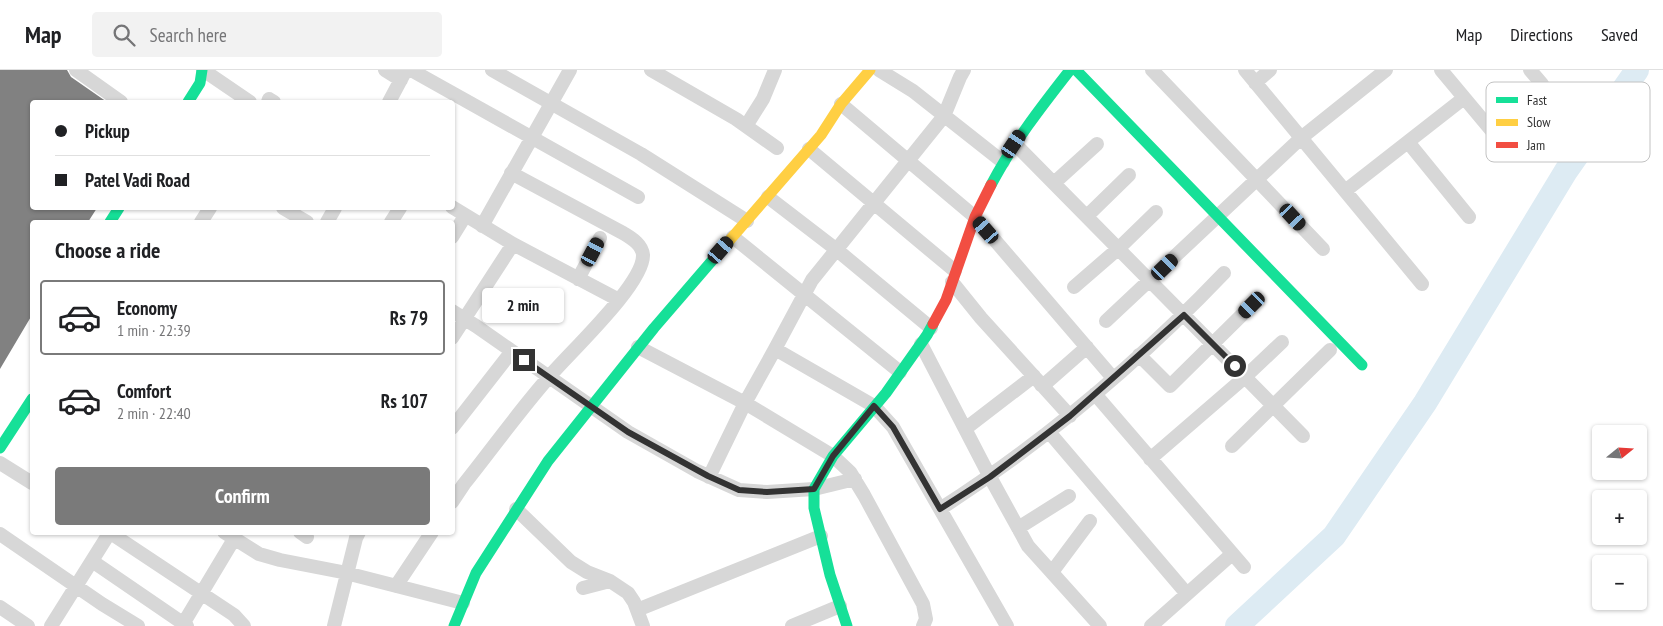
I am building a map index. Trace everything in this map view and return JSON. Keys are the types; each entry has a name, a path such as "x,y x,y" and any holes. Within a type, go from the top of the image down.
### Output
{"street":[{"path":"76,70 118,100"},
{"path":"190,100 196,92 203,77 202,70"},
{"path":"202,70 247,100"},
{"path":"385,70 406,73 532,138 638,197"},
{"path":"492,70 641,154 737,215"},
{"path":"482,226 570,70"},
{"path":"651,70 736,119 777,148"},
{"path":"746,126 763,99 775,70"},
{"path":"454,626 476,572 584,401 638,347 733,237 737,215 768,197 809,149 829,124 841,104 870,70"},
{"path":"879,70 913,91 1003,162"},
{"path":"708,476 803,294 812,280 944,116 964,70"},
{"path":"846,625 830,575 813,498 814,489 833,456 874,406 931,328 946,300 975,217 1003,162 1031,120 1070,70"},
{"path":"1076,70 1362,365"},
{"path":"1152,70 1323,249"},
{"path":"1245,70 1422,284"},
{"path":"1255,82 1270,70"},
{"path":"1106,321 1301,138 1386,70"},
{"path":"1441,70 1486,124"},
{"path":"1530,70 1540,82"},
{"path":"389,100 406,73"},
{"path":"1345,191 1464,98"},
{"path":"841,104 975,217 1113,378"},
{"path":"1408,142 1470,218"},
{"path":"1014,144 1303,436"},
{"path":"1054,183 1098,144"},
{"path":"809,149 874,204 953,276 981,318 1070,416"},
{"path":"455,498 549,377 620,300 632,283 643,254 635,241 623,233 511,173"},
{"path":"1087,216 1129,175"},
{"path":"768,197 837,250 931,328"},
{"path":"455,209 513,244 620,300"},
{"path":"286,210 304,220"},
{"path":"1074,287 1156,212"},
{"path":"455,232 465,216"},
{"path":"733,237 900,372"},
{"path":"578,278 600,238"},
{"path":"513,244 458,315 628,432 708,476 739,490 767,492 814,489 855,479"},
{"path":"940,509 990,477 1070,416 1184,315 1224,273"},
{"path":"1139,355 1170,386 1252,305"},
{"path":"1150,459 1246,377 1282,342"},
{"path":"921,344 1028,546 1100,626"},
{"path":"638,347 745,403 833,456 850,472 923,604 926,619 923,626"},
{"path":"1038,380 1046,383 1087,347"},
{"path":"775,349 874,406 893,427 1007,626"},
{"path":"1232,446 1330,350"},
{"path":"455,424 512,351"},
{"path":"965,429 1038,380"},
{"path":"1095,394 1244,567"},
{"path":"0,448 30,406"},
{"path":"1049,432 1187,594"},
{"path":"0,463 30,482"},
{"path":"1018,528 1069,496"},
{"path":"516,509 571,562 587,572 610,581 628,593 643,626"},
{"path":"1052,572 1090,521"},
{"path":"0,534 138,626"},
{"path":"50,626 109,535"},
{"path":"113,535 234,614 244,626"},
{"path":"334,626 358,535"},
{"path":"396,586 430,535"},
{"path":"92,561 185,625 229,536 259,554 464,603"},
{"path":"637,610 821,536"},
{"path":"1151,626 1232,554"},
{"path":"583,588 610,581"},
{"path":"792,626 840,606"},
{"path":"0,607 28,626"}],"building":[{"path":"0,70 67,70 71,77 104,100 30,100 30,210 96,210 89,220 30,220 30,318 0,369"}],"waterway":[{"path":"1629,82 1637,70"},
{"path":"1237,626 1334,536 1425,403 1572,162"}],"traffic: fast":[{"path":"189,100 200,83 202,70"},
{"path":"991,185 1018,140 1070,70"},
{"path":"1076,70 1362,365"},
{"path":"111,220 118,210"},
{"path":"454,626 476,573 548,461 654,328 729,241"},
{"path":"847,626 830,575 814,508 814,489 833,456 886,393 933,324"},
{"path":"0,448 30,402"}],"traffic: slow":[{"path":"729,241 821,135 841,104 870,70"}],"traffic: jam":[{"path":"933,324 946,300 975,217 991,185"}],"route":[{"path":"524,360 628,432 697,471 739,490 767,492 814,489 833,456 874,406 893,427 940,509 990,477 1070,416 1184,315 1235,366"}]}
